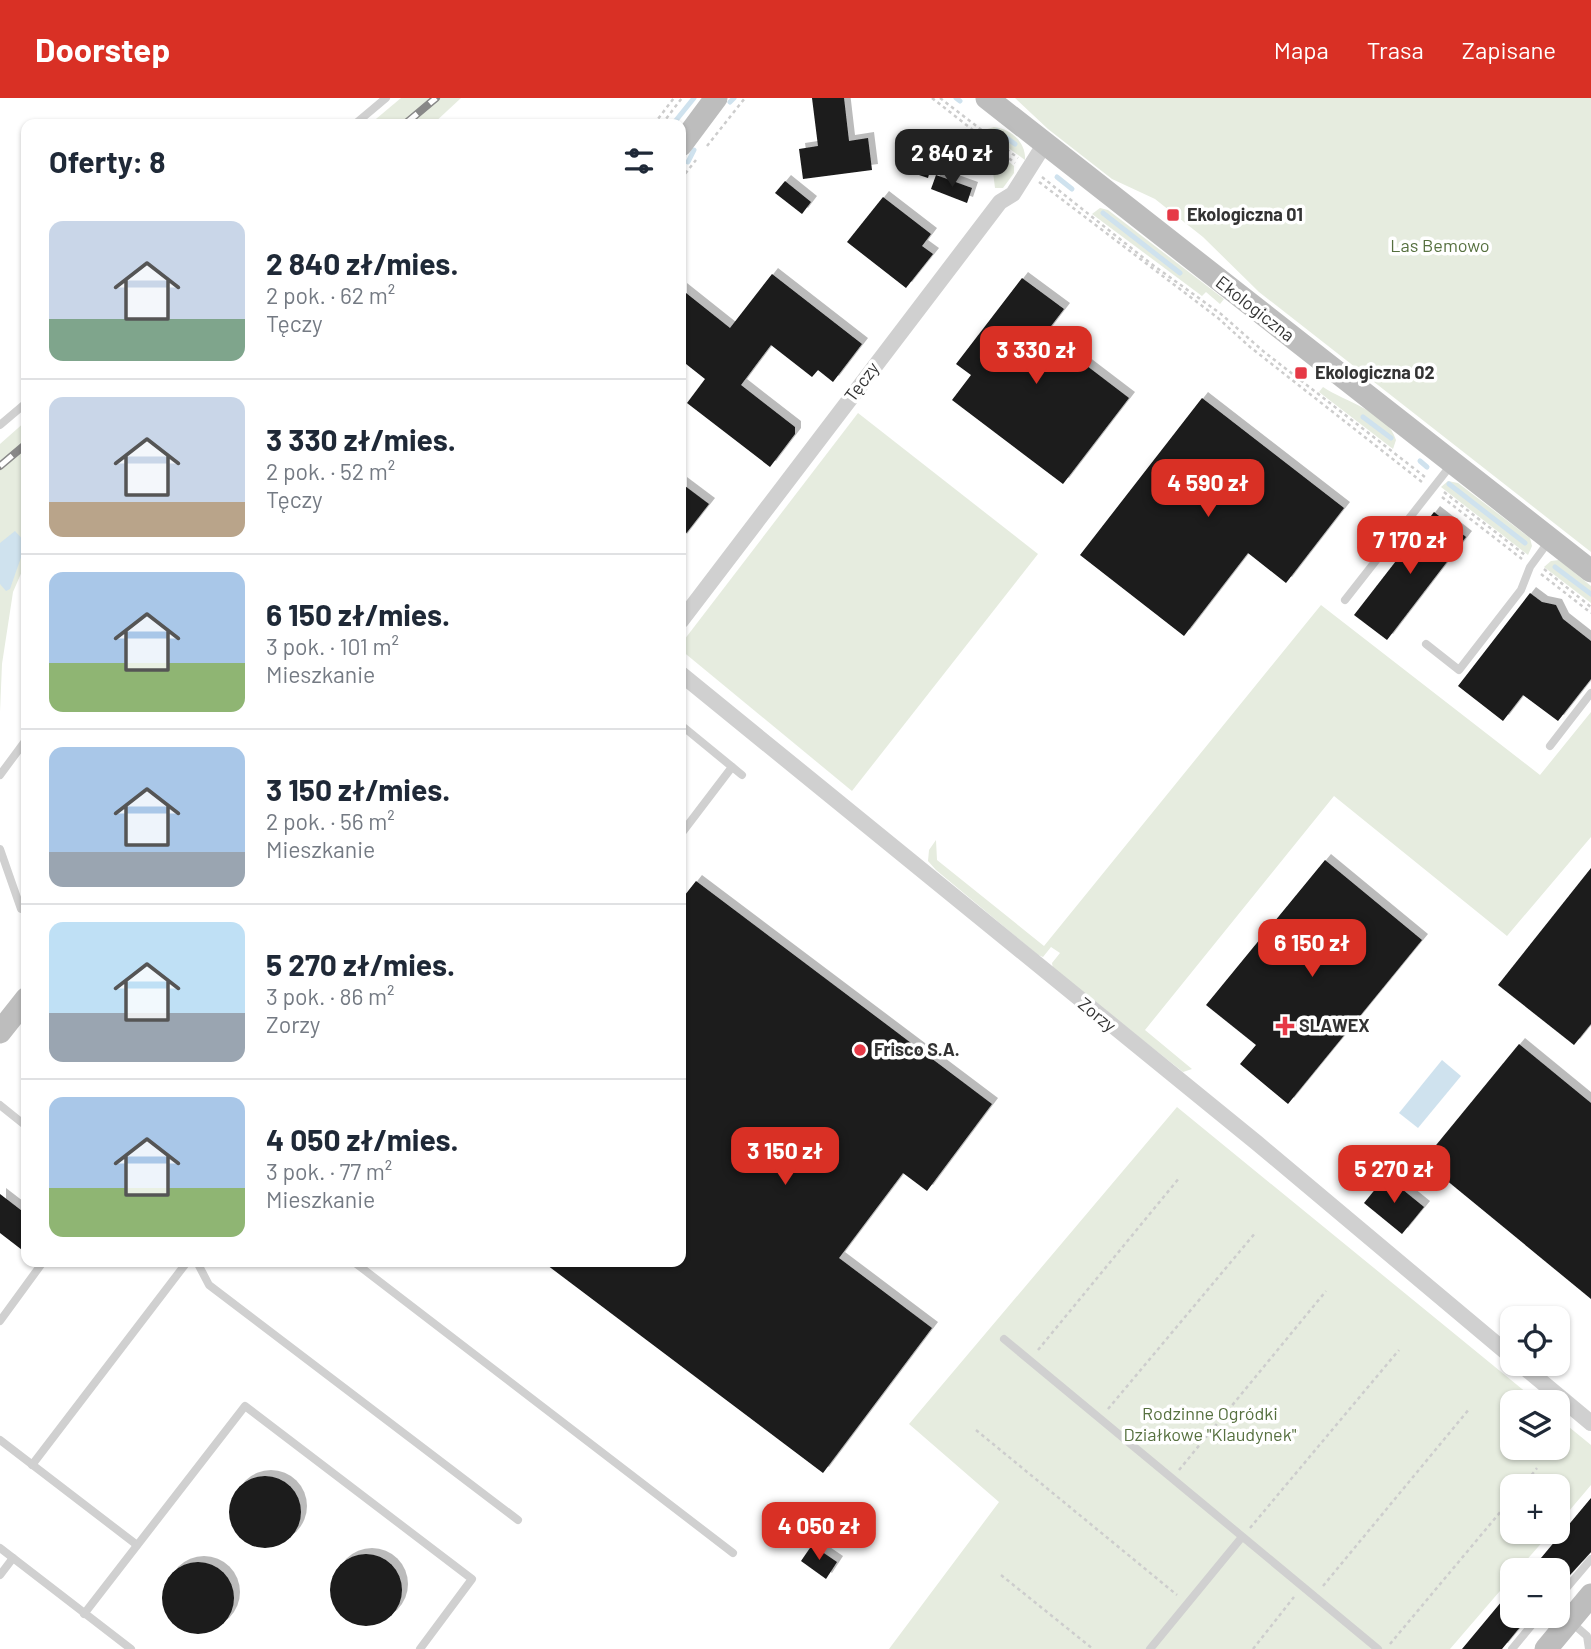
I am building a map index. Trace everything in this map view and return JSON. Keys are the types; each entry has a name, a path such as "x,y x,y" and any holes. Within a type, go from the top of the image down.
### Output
{"street":[{"path":"689,152 716,98"},
{"name":"Ekologiczna","path":"987,98 1591,571"},
{"name":"Tęczy","path":"686,614 1000,202 1013,194 1044,145"},
{"name":"Zorzy","path":"686,678 1257,1143 1500,1347"},
{"path":"0,1032 21,1010"},
{"path":"1535,1376 1591,1423"},
{"path":"1546,1649 1583,1631 1591,1595"}],"lane":[{"path":"361,119 386,98"},
{"path":"0,425 21,407"},
{"path":"1345,600 1453,463"},
{"path":"1426,644 1459,670 1521,590 1532,564 1551,539"},
{"path":"1550,746 1591,693"},
{"path":"686,729 742,775"},
{"path":"0,775 21,747"},
{"path":"686,827 732,767"},
{"path":"0,849 21,909"},
{"path":"0,1105 21,1122"},
{"path":"0,1320 39,1267"},
{"path":"32,1465 183,1267"},
{"path":"200,1267 209,1285 518,1520"},
{"path":"361,1267 733,1553"},
{"path":"1004,1339 1378,1649"},
{"path":"84,1614 245,1406 472,1579 420,1649"},
{"path":"0,1440 137,1545"},
{"path":"1150,1649 1242,1537"},
{"path":"0,1548 131,1649"},
{"path":"0,1574 13,1558"},
{"path":"1570,1584 1591,1559"},
{"path":"1512,1649 1529,1628"},
{"path":"1583,1631 1589,1649"}],"path":[{"path":"658,119 674,98"},
{"path":"666,119 682,98"},
{"path":"705,149 745,98"},
{"path":"932,98 1221,314 1433,487"},
{"path":"940,98 1312,395 1591,612"},
{"path":"1224,310 1244,326"},
{"path":"1312,395 1318,384"},
{"path":"1532,564 1591,607"},
{"path":"1030,1361 1180,1177"},
{"path":"1100,1419 1256,1231"},
{"path":"1172,1479 1326,1291"},
{"path":"1242,1537 1399,1350"},
{"path":"1314,1596 1470,1408"},
{"path":"976,1430 1187,1604"},
{"path":"1532,1474 1537,1468"},
{"path":"1386,1649 1500,1512"},
{"path":"1001,1575 1093,1649"},
{"path":"1253,1649 1303,1586"}],"green space":[{"path":"401,98 461,98 438,119 376,119"},
{"name":"Las Bemowo","path":"1015,98 1591,98 1591,552 1259,292 1203,237 1155,199 1112,179 1048,129"},
{"path":"994,127 1006,130 1020,142 1025,160 984,130"},
{"path":"977,136 1014,166 1014,173 1003,188 995,188 990,148"},
{"path":"1100,208 1108,210 1224,299 1220,304 1206,292 1202,296 1092,214"},
{"path":"1323,387 1384,422 1396,440 1393,449 1319,392"},
{"path":"858,413 1038,554 852,791 686,654 686,637"},
{"path":"21,425 21,574 13,592 2,664 0,712 0,444"},
{"path":"1448,481 1458,483 1530,538 1532,546 1528,555 1441,487"},
{"path":"1559,560 1591,586 1591,603 1544,567 1551,561"},
{"path":"1321,605 1540,775 1591,712 1591,837 1507,936 1334,796 1145,1030 1192,1069 1183,1072 1053,969 1052,963 1060,953 1051,947 1043,957 1038,955 936,870 928,861 929,850 936,840 937,860 1044,946"},
{"name":"Rodzinne Ogródki Działkowe \"Klaudynek\"","path":"1177,1107 1500,1371 1500,1376 1506,1376 1523,1390 1500,1390 1500,1460 1570,1460 1570,1428 1591,1445 1591,1485 1570,1510 1570,1474 1500,1474 1500,1544 1541,1544 1528,1558 1500,1558 1500,1591 1450,1649 889,1649 999,1502 909,1424"}],"water":[{"path":"15,531 21,538 21,557 10,589 6,591 0,584 0,543"},
{"path":"1442,1060 1461,1076 1418,1128 1399,1113"}],"building":[{"path":"812,98 844,98 849,141 868,138 872,170 803,179 799,149 818,146"},
{"path":"916,154 933,160 928,178 907,171"},
{"path":"936,175 972,188 967,203 931,189"},
{"path":"785,181 811,202 802,214 775,193"},
{"path":"883,197 931,234 922,246 933,254 906,288 847,242"},
{"path":"772,274 862,344 833,382 818,370 812,377 771,345 741,385 795,427 795,434 770,467 687,403 705,379 686,364 686,293 730,328"},
{"path":"1022,278 1064,309 1045,334 1129,398 1063,484 952,400 971,375 956,364"},
{"path":"1202,398 1344,508 1286,583 1248,553 1184,636 1080,555"},
{"path":"686,487 709,504 686,534"},
{"path":"1434,512 1466,537 1387,640 1354,615"},
{"path":"1530,593 1542,602 1556,605 1563,619 1591,641 1591,679 1558,721 1523,695 1503,721 1458,686"},
{"path":"1325,860 1422,940 1288,1104 1240,1064 1256,1045 1206,1005"},
{"path":"1591,868 1591,1024 1574,1045 1498,985"},
{"path":"696,881 992,1104 927,1191 903,1173 839,1258 932,1328 823,1473 550,1267 686,1267 686,894"},
{"path":"1519,1044 1591,1103 1591,1299 1423,1161"},
{"path":"1386,1176 1424,1207 1402,1234 1364,1203"},
{"path":"0,1194 21,1210 21,1249 0,1233"},
{"path":"265,1476 279,1479 291,1486 298,1498 301,1512 298,1526 291,1538 279,1545 265,1548 251,1545 239,1538 232,1526 229,1512 232,1498 239,1486 251,1479"},
{"path":"1591,1498 1591,1552 1570,1575 1570,1558 1541,1558 1553,1544 1570,1544 1570,1523"},
{"path":"812,1545 837,1562 826,1579 801,1561"},
{"path":"366,1554 380,1557 392,1564 399,1576 402,1590 399,1604 392,1616 380,1623 366,1626 352,1623 340,1616 333,1604 330,1590 333,1576 340,1564 352,1557"},
{"path":"191,1562 205,1562 224,1572 234,1591 234,1605 224,1624 205,1634 191,1634 172,1624 162,1605 162,1591 172,1572"},
{"path":"1500,1603 1500,1628 1519,1628 1502,1649 1462,1649"}],"waterway":[{"path":"677,119 694,98"},
{"path":"730,102 734,98"},
{"path":"956,98 960,101"},
{"path":"997,131 1015,144"},
{"path":"688,162 694,150"},
{"path":"1057,177 1072,189"},
{"path":"1103,213 1180,273"},
{"path":"1363,417 1391,438"},
{"path":"1420,461 1427,467"},
{"path":"1449,484 1525,543"},
{"path":"1555,567 1591,594"}],"railway":[{"path":"411,119 436,98"},
{"path":"0,466 21,448"}],"place":[{"name":"Ekologiczna 01","path":"1173,215"},
{"name":"Ekologiczna 02","path":"1301,373"},
{"name":"SLAWEX","path":"1285,1026"},
{"name":"Frisco S.A.","path":"860,1050"}]}
